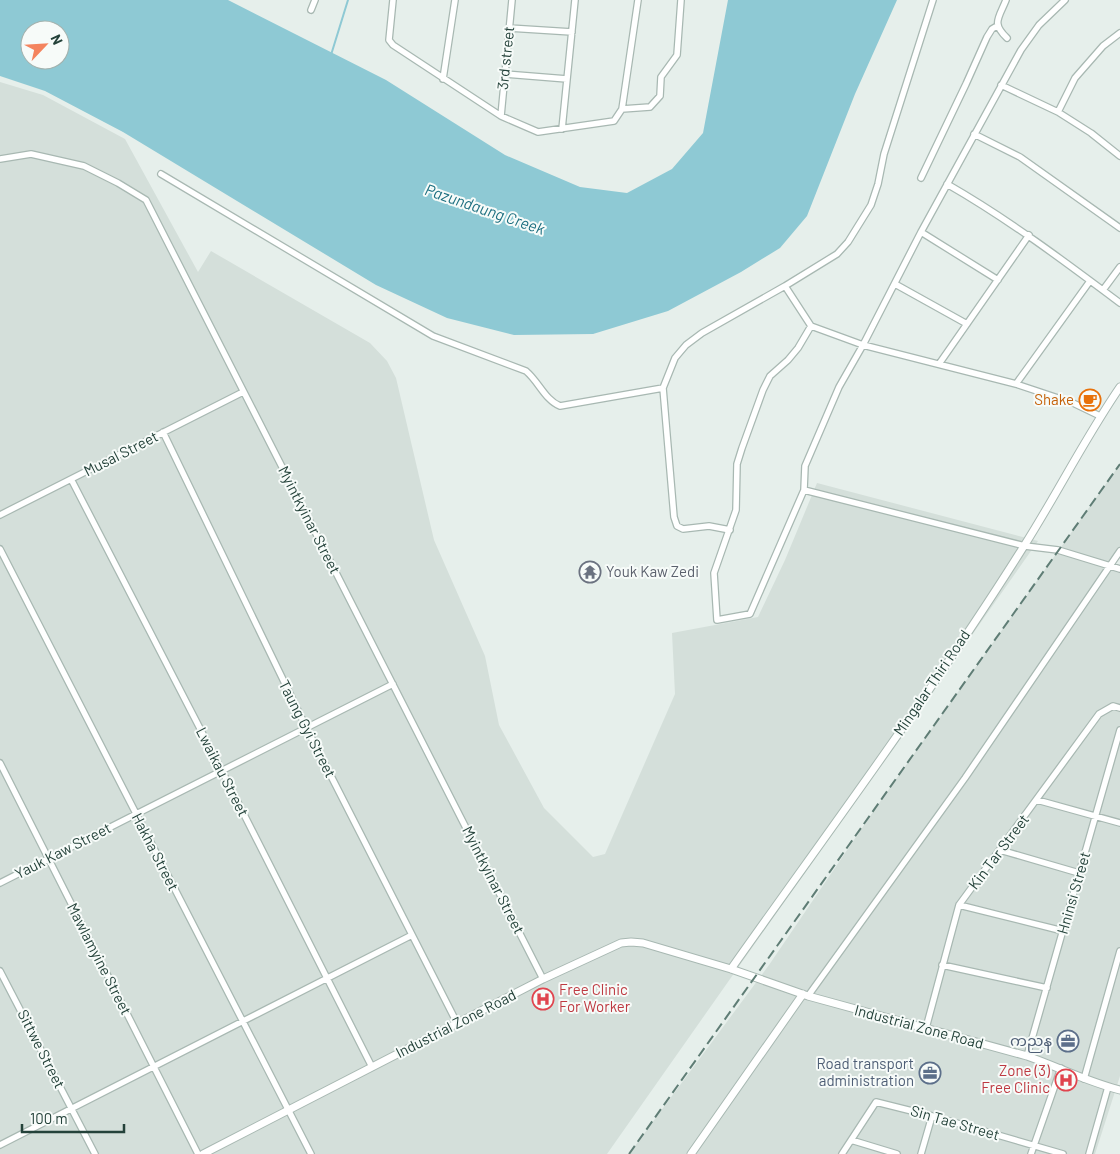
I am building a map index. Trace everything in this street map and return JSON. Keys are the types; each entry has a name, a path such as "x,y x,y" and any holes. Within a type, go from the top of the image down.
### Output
{"street":[{"path":"311,10 315,0"},
{"path":"393,0 389,40 391,43 444,80 501,116 538,132 614,121 622,109 638,0"},
{"path":"444,80 455,0"},
{"name":"3rd street","path":"501,116 512,0"},
{"path":"562,129 575,0"},
{"path":"622,109 650,107 660,96 661,77 677,55 681,0"},
{"path":"730,530 709,526 683,529 676,526 663,388 672,364 686,345 702,333 837,254 848,242 871,205 878,184 884,154 933,0"},
{"path":"1006,0 997,26 1007,38"},
{"path":"811,326 798,348 770,376 742,448 737,464 736,510 714,573 717,620 750,614 804,490 805,466 839,387 864,345 921,232 1021,50 1039,25 1065,0"},
{"path":"921,178 987,37 992,29 997,26"},
{"path":"509,28 572,32"},
{"path":"1058,112 1074,78 1103,46 1120,33"},
{"path":"505,74 567,79"},
{"path":"1001,85 1058,112 1091,133 1120,156"},
{"path":"974,134 1020,157 1120,228"},
{"name":"Myintkyinar Street","path":"0,159 31,154 84,166 146,200 543,979"},
{"path":"161,174 433,336 526,371 534,378 552,402 560,406 663,388"},
{"path":"948,184 989,208 1029,235 1120,303"},
{"path":"921,232 998,280"},
{"path":"939,364 1029,235"},
{"path":"1103,290 1120,267"},
{"path":"1016,384 1090,280"},
{"path":"895,284 967,324"},
{"path":"785,286 811,326 864,345 1016,384 1073,404 1100,416"},
{"name":"Mingalar Thiri Road","path":"731,969 921,702 1025,546 1100,416 1120,387"},
{"name":"Musal Street","path":"0,515 243,392"},
{"name":"Taung Gyi Street","path":"163,432 306,727 457,1023"},
{"name":"Lwaikau Street","path":"70,479 222,771 372,1067"},
{"path":"804,490 1025,546 1058,550 1120,569"},
{"name":"Hakha Street","path":"0,549 311,1154"},
{"path":"691,1154 965,778 1120,551"},
{"name":"Yauk Kaw Street","path":"0,883 393,684"},
{"name":"Kin Tar Street","path":"926,1028 959,905 1099,714 1113,706 1120,708"},
{"name":"Hninsi Street","path":"1027,1056 1120,730"},
{"name":"Mawlamyine Street","path":"0,763 198,1154"},
{"path":"1037,800 1120,823"},
{"path":"1000,850 1079,873"},
{"path":"959,905 1063,931"},
{"path":"0,1145 412,935"},
{"name":"Industrial Zone Road","path":"203,1154 543,979 621,943 631,942 731,969 806,995 1027,1056 1061,1068 1084,1079 1120,1090"},
{"path":"1084,1079 1120,951"},
{"path":"942,965 1047,988"},
{"name":"Sittwe Street","path":"0,970 95,1154"},
{"path":"1031,1154 1061,1068"},
{"path":"1089,1154 1108,1087"},
{"name":"Sin Tae Street","path":"851,1140 876,1102 932,1116 1063,1154"},
{"path":"921,1154 932,1116"},
{"path":"842,1154 851,1140 897,1154"}],"shaded area":[{"path":"0,82 43,95 125,139 198,272 211,251 370,343 387,361 396,378 434,540 485,656 499,725 544,808 593,857 605,854 675,694 672,633 758,617 785,560 817,483 1038,541 607,1154 0,1154"},
{"path":"1120,464 1120,551 1110,566 1120,568 1120,1076 1095,1154 629,1154 769,965 877,806"}],"water":[{"name":"Pazundaung Creek","path":"0,0 228,0 386,80 505,155 580,187 627,193 672,169 703,133 728,0 897,0 855,94 807,216 780,248 741,272 668,311 593,334 514,335 447,318 376,285 123,132 45,91 0,76"}],"waterway":[{"path":"331,55 348,0"}],"railway":[{"path":"629,1154 1120,464"}],"place":[{"name":"Shake","path":"1090,400"},
{"name":"Youk Kaw Zedi","path":"590,572"},
{"name":"Free Clinic For Worker","path":"543,999"},
{"name":"ကညန","path":"1068,1041"},
{"name":"Road transport administration","path":"930,1073"},
{"name":"Zone (3) Free Clinic","path":"1066,1080"}]}
